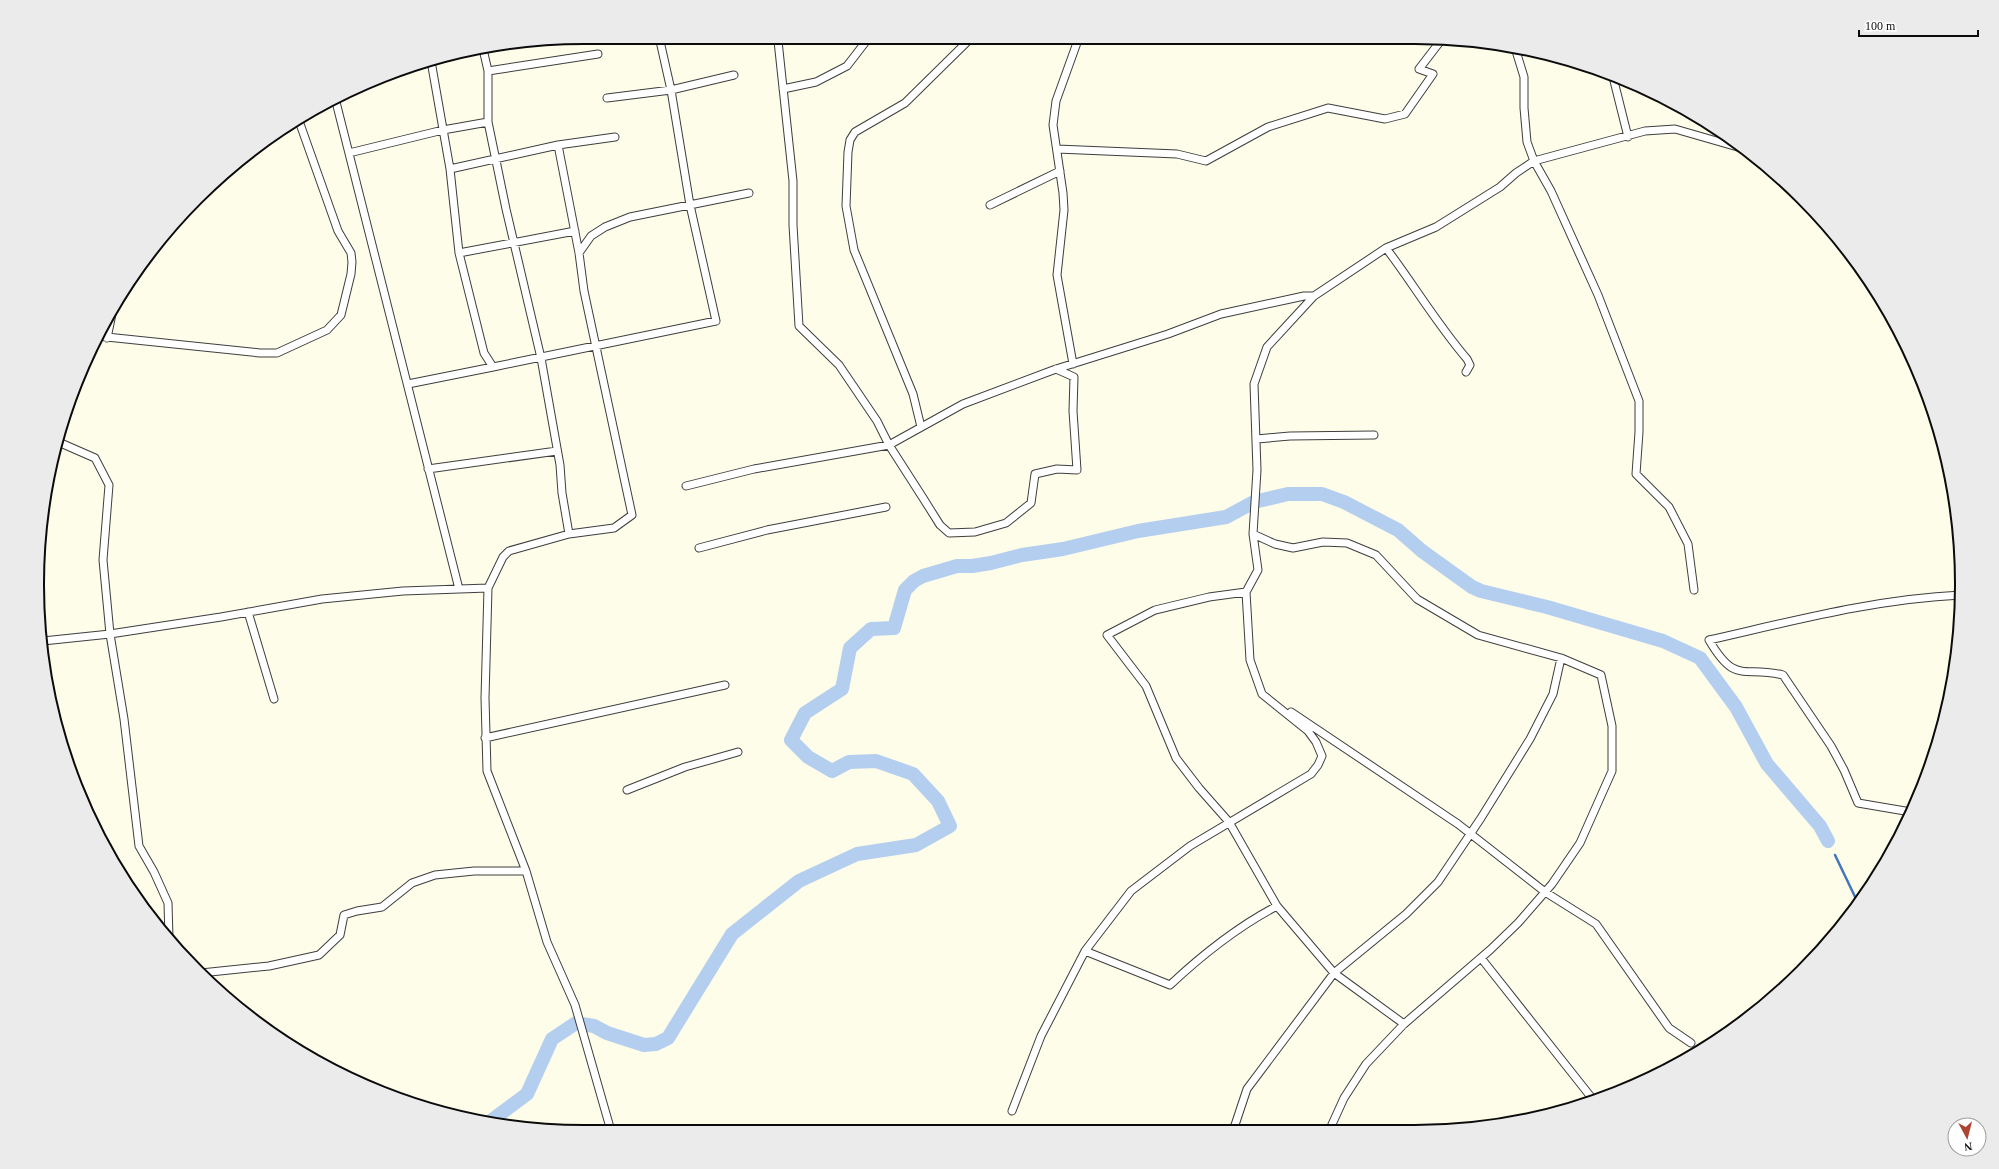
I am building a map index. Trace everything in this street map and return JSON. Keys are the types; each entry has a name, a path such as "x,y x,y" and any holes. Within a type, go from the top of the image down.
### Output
{"street":[{"path":"408,384 716,321 690,205 661,44"},
{"path":"778,44 793,181 793,224 800,326 839,365 877,421 889,445 940,525 949,533 975,532 1006,523 1031,503 1034,474 1057,469 1077,470 1073,411 1074,377 1056,369"},
{"path":"783,89 816,82 847,66 864,44"},
{"path":"921,427 913,394 854,250 846,206 848,152 850,140 855,132 905,103 965,44"},
{"path":"1073,364 1057,275 1064,210 1053,126 1054,112 1077,44"},
{"path":"1057,149 1177,154 1206,161 1268,127 1328,108 1385,118 1404,114 1432,74 1419,68 1438,45"},
{"path":"484,53 488,71 488,122 541,358 569,534"},
{"path":"488,71 598,54"},
{"path":"1517,54 1524,77 1524,108 1527,142 1534,161 1551,191 1598,295 1639,401 1639,432 1636,474 1669,507 1688,544 1694,590"},
{"path":"432,66 450,169 459,253 484,353 493,367"},
{"path":"608,98 670,90 734,75"},
{"path":"1614,83 1628,137"},
{"path":"337,104 459,589"},
{"path":"349,153 443,130 488,122"},
{"path":"104,337 260,353 277,353 327,330 341,315 350,283 352,258 338,231 300,125"},
{"path":"1012,1111 1041,1036 1084,951 1131,891 1190,846 1311,774 1318,765 1322,756 1316,742 1308,731 1262,694 1250,660 1246,592 1258,570 1253,534 1257,470 1257,439 1253,401 1254,384 1264,355 1274,338 1314,296 1386,248 1436,227 1500,187 1516,173 1534,161 1628,137 1645,131 1675,129 1728,144"},
{"path":"450,169 558,145 615,137"},
{"path":"558,145 579,253 584,291 632,515 614,528 569,534 509,551 503,557 488,588 486,771 526,871 548,942 575,1005 609,1125"},
{"path":"990,205 1060,171"},
{"path":"579,253 591,236 605,227 630,217 749,193"},
{"path":"459,253 575,231"},
{"path":"1386,248 1410,279 1441,326 1467,359 1470,365 1466,372"},
{"path":"686,486 754,469 889,445 963,404 1056,369 1168,334 1221,314 1304,296 1314,296"},
{"path":"107,338 109,327"},
{"path":"1257,439 1290,436 1374,435"},
{"path":"62,444 95,458 109,485 103,560 110,634 124,719 139,846 154,872 168,904 169,930"},
{"path":"428,470 557,451"},
{"path":"699,548 767,530 886,507"},
{"path":"1253,534 1275,544 1293,548 1323,542 1347,543 1376,555 1417,599 1478,635 1561,658 1601,675 1612,726 1612,771 1580,844 1545,892 1518,923 1481,958 1404,1024 1366,1064 1344,1098 1332,1125"},
{"path":"47,640 110,634 351,596 403,591 488,588"},
{"path":"1246,592 1209,597 1155,610 1107,635 1146,686 1176,758 1198,788 1228,822 1277,906 1334,973 1404,1024"},
{"path":"1905,811 1858,803 1844,770 1831,746 1783,675 1749,673 1731,669 1718,656 1709,640 1815,615 1878,603 1918,597 1955,595"},
{"path":"248,612 274,698"},
{"path":"1235,1125 1247,1089 1334,973 1406,914 1432,887 1470,834 1530,738 1553,694 1561,658"},
{"path":"486,738 726,685"},
{"path":"1262,694 1470,834 1545,892 1596,924 1669,1028 1691,1043"},
{"path":"627,790 685,767 738,752"},
{"path":"207,971 269,966 319,955 340,936 344,915 357,910 382,907 412,883 435,875 474,871 526,871"},
{"path":"1084,951 1170,984 1214,946 1253,919 1277,906"},
{"path":"1481,958 1591,1095"}],"waterway":[{"path":"496,1117 527,1094 552,1039 576,1023 594,1026 607,1033 644,1045 656,1044 668,1038 732,934 799,881 857,854 916,845 950,826 938,801 913,774 876,761 849,762 832,771 808,757 791,740 805,713 842,689 850,648 871,629 894,628 905,590 914,581 923,576 957,566 972,566 991,563 1022,555 1063,549 1138,531 1226,517 1254,502 1288,494 1322,494 1344,502 1398,530 1422,551 1472,587 1481,591 1547,607 1663,641 1700,658 1736,707 1767,764 1820,826 1828,841"},
{"path":"1835,855 1855,897"}]}
